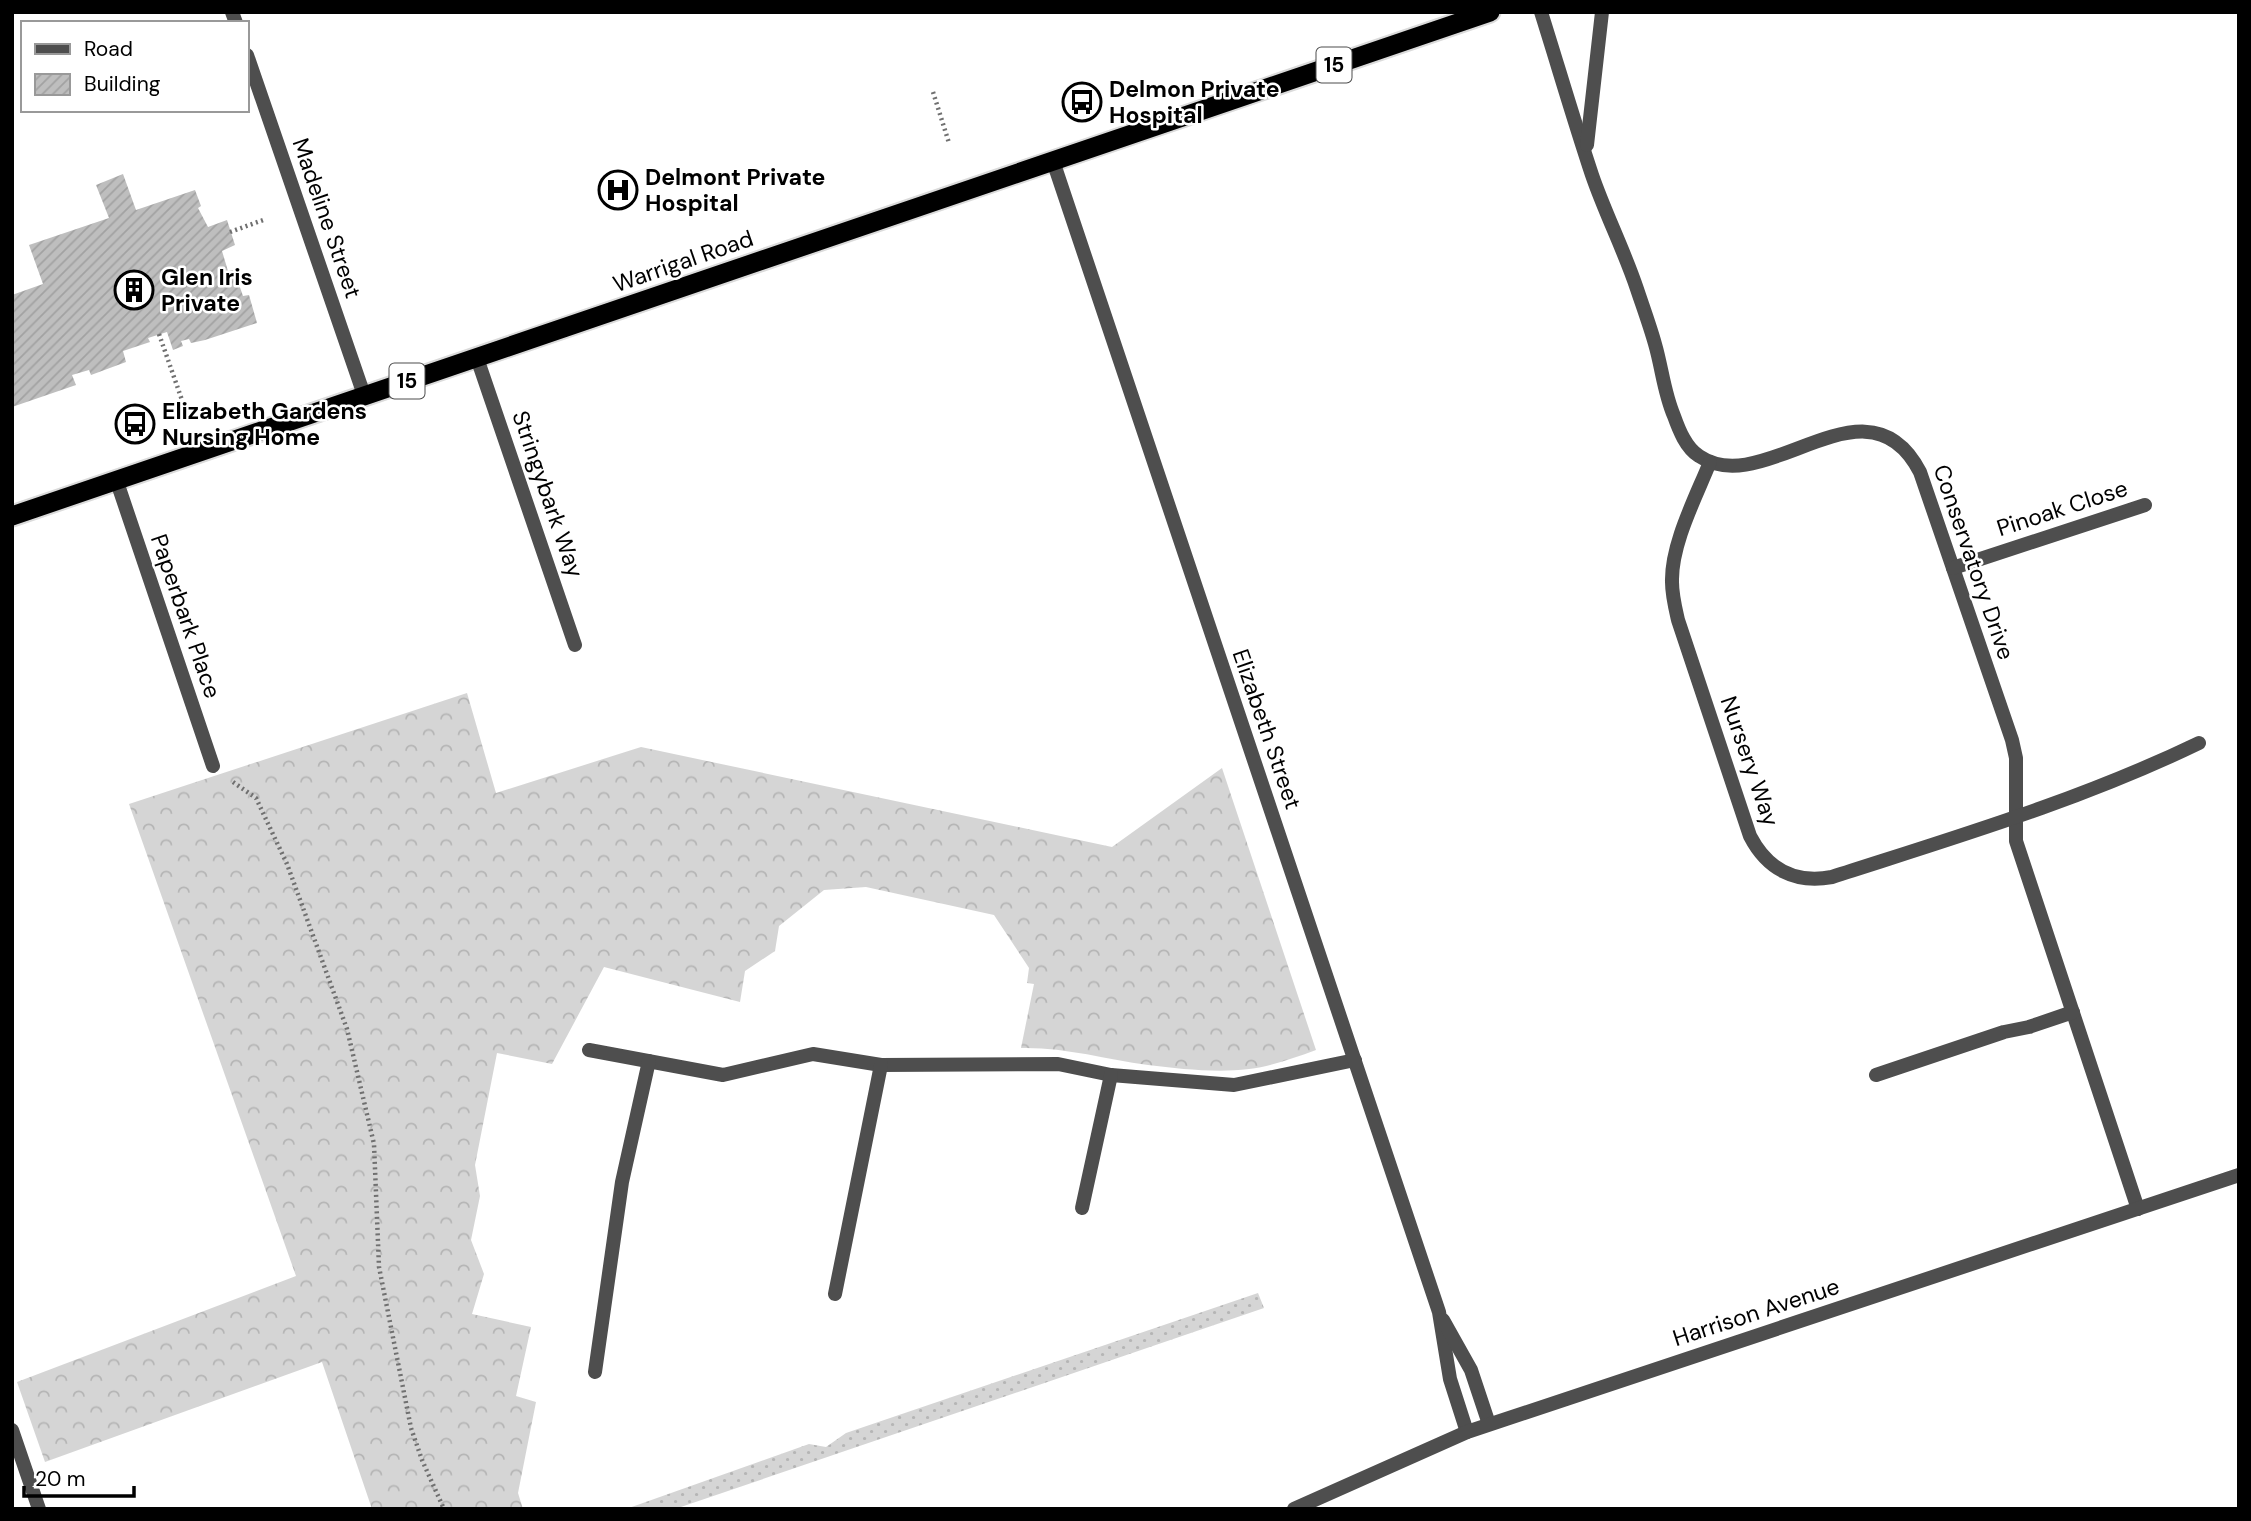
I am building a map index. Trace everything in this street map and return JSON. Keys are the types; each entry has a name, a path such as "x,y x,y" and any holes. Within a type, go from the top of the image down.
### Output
{"highway":[{"name":"Warrigal Road","path":"12,516 1477,14"}],"street":[{"path":"1541,12 1588,156"},
{"path":"1602,12 1587,136 1591,173 1637,290 1655,344 1673,414 1688,445 1698,456 1710,462"},
{"name":"Madeline Street","path":"248,58 364,395"},
{"name":"Elizabeth Street","path":"1053,161 1439,1312 1450,1379 1467,1432"},
{"name":"Stringybark Way","path":"477,358 575,645"},
{"name":"Conservatory Drive","path":"1710,462 1742,464 1855,431 1870,432 1897,442 1908,452 1920,472 2012,740 2017,784 2017,841 2023,864 2138,1209"},
{"name":"Nursery Way","path":"1710,462 1677,548 1671,580 1673,598 1750,836 1758,852 1771,865 1788,875 1819,880 2015,818 2116,781 2199,743"},
{"name":"Paperbark Place","path":"116,479 213,766"},
{"name":"Pinoak Close","path":"1953,568 2145,505"},
{"path":"1876,1075 2073,1012"},
{"path":"589,1050 723,1075 813,1054 881,1065 1058,1064 1111,1075 1234,1086 1354,1060"},
{"path":"596,1372 622,1182 649,1061"},
{"path":"835,1294 881,1065"},
{"path":"1082,1208 1111,1075"},
{"name":"Harrison Avenue","path":"1294,1509 1489,1424 2239,1175"},
{"name":"Elizabeth Street","path":"1439,1312 1471,1370 1489,1424"},
{"path":"12,1430 39,1509"}],"path":[{"path":"933,92 949,143"},
{"path":"230,232 266,219"},
{"path":"159,334 183,403"},
{"path":"213,766 256,798 287,864 347,1029 374,1144 379,1267 411,1428 444,1509"}],"green space":[{"path":"467,693 496,793 641,747 1112,847 1222,768 1316,1050 1258,1068 1211,1071 1148,1065 1053,1049 1021,1048 1034,984 1027,983 1029,968 994,915 866,887 824,890 779,926 775,951 745,971 740,1002 604,967 552,1064 497,1053 475,1165 480,1196 471,1240 484,1274 472,1314 531,1327 516,1396 536,1402 518,1493 523,1509 372,1509 322,1362 45,1462 17,1382 296,1276 129,804"},
{"path":"1258,1293 1264,1308 675,1509 626,1509 809,1444 826,1447 846,1433"}],"building":[{"name":"Glen Iris Private","path":"123,174 136,210 195,190 201,206 198,208 208,227 227,220 235,245 222,251 228,271 234,270 243,296 249,295 257,323 205,340 191,343 189,339 181,341 183,346 173,350 167,332 148,338 150,342 123,351 126,362 91,375 89,370 72,375 76,385 12,407 12,295 43,284 29,245 109,218 96,185"}],"place":[{"name":"Delmon Private Hospital","path":"1082,102"},
{"name":"Delmont Private Hospital","path":"618,190"},
{"name":"Glen Iris Private","path":"134,290"},
{"name":"Elizabeth Gardens Nursing Home","path":"135,424"}]}
